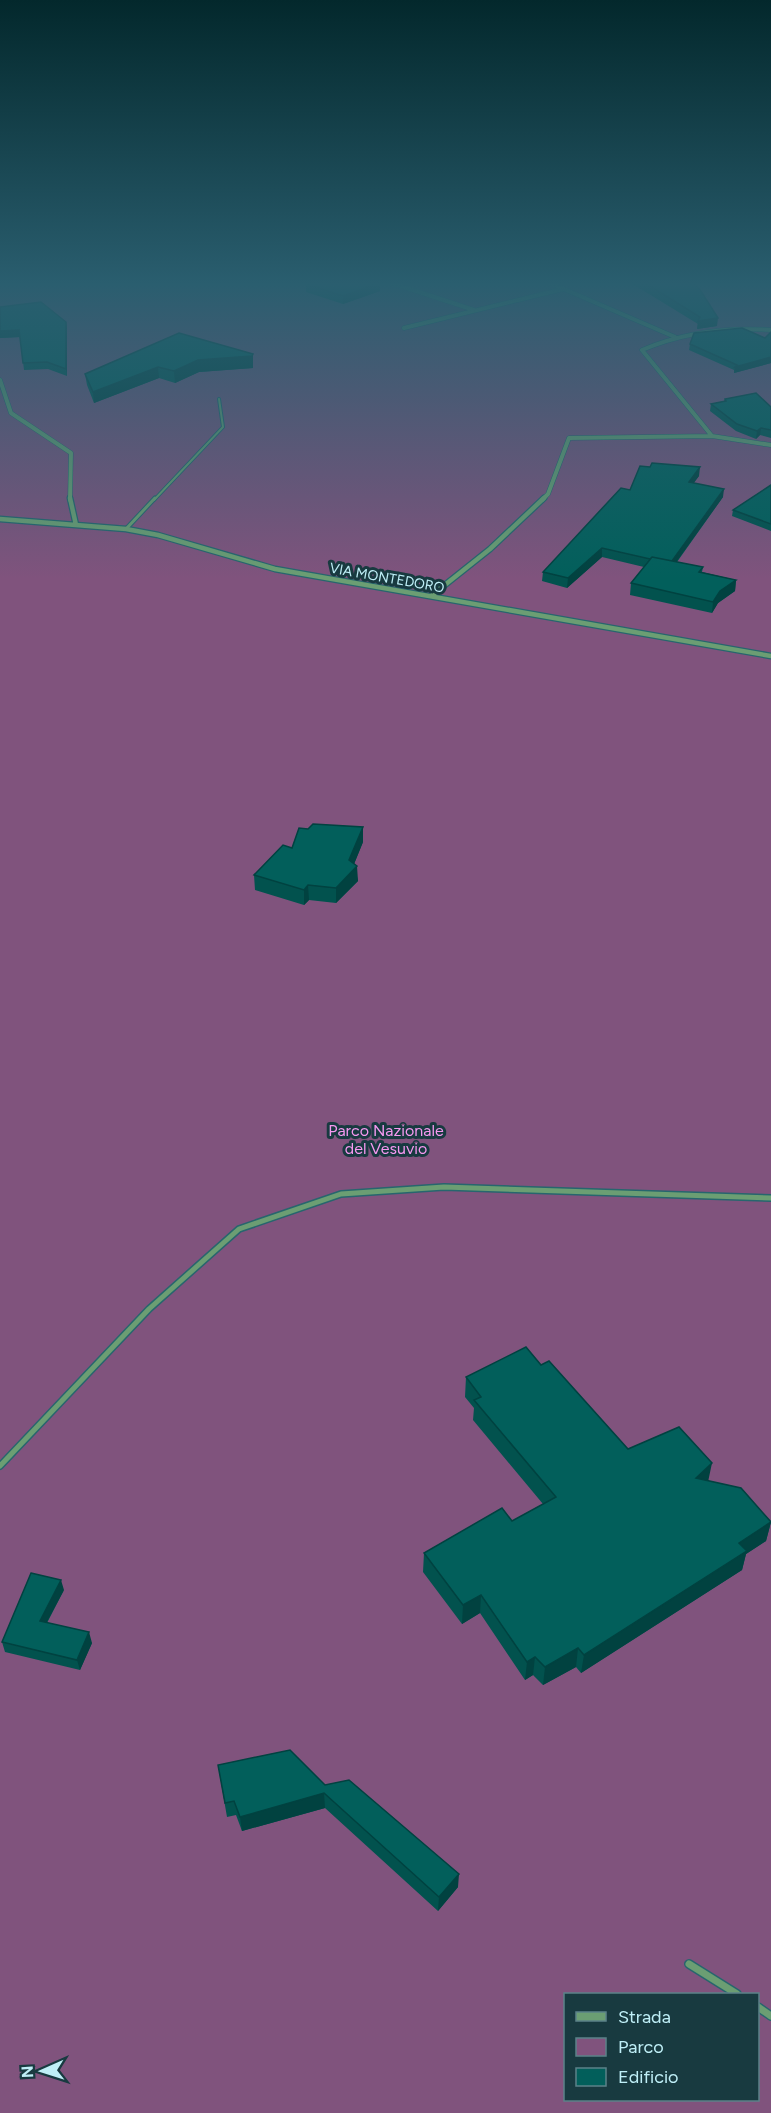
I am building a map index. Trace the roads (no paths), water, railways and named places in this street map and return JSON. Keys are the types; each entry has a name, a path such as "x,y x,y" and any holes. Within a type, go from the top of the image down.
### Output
{"street":[{"path":"1,382 11,413 71,453 70,502 76,525"},
{"path":"668,382 712,436"},
{"path":"431,596 490,549 548,494 569,438 712,436 771,445"},
{"name":"VIA MONTEDORO","path":"0,519 126,529 158,535 275,569 771,656"}],"lane":[{"path":"126,529 223,427 219,399"},
{"path":"0,1466 149,1309 239,1229 340,1194 444,1187 771,1198"},
{"path":"689,1964 734,1993"}],"park label":[{"name":"Parco Nazionale del Vesuvio","path":"386,1139"}]}
